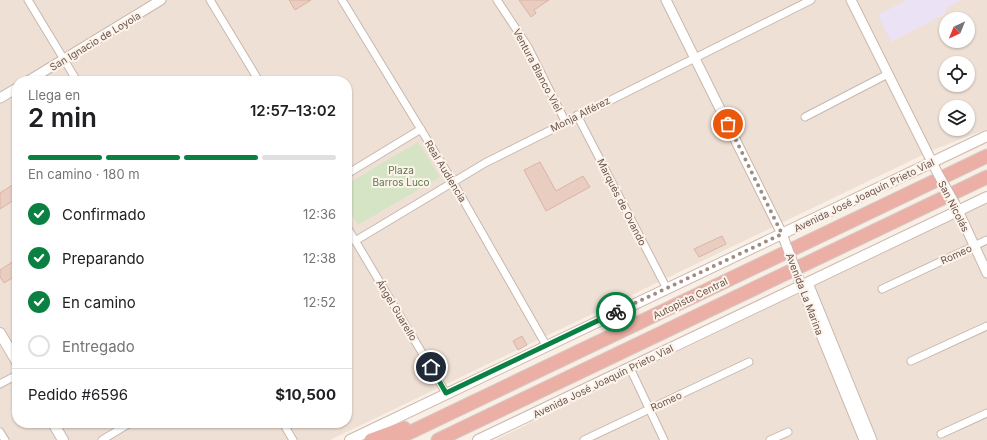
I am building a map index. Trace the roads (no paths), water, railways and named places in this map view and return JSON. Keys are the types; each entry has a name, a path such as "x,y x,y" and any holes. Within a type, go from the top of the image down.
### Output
{"highway":[{"name":"Autopista Central","path":"394,440 987,156"},
{"name":"Autopista Central","path":"438,440 987,177"},
{"path":"371,440 446,415"}],"main road":[{"name":"Avenida José Joaquín Prieto Vial","path":"350,440 546,345 667,289 987,136"},
{"name":"Avenida José Joaquín Prieto Vial","path":"478,440 630,368 956,208 987,197"},
{"path":"0,333 12,353"},
{"path":"56,428 63,440"}],"street":[{"path":"28,0 73,76"},
{"name":"San Ignacio de Loyola","path":"37,76 161,0"},
{"path":"210,0 256,76"},
{"name":"Real Audiencia","path":"342,0 453,182 546,345"},
{"name":"Ventura Blanco Viel","path":"497,0 528,47 565,121"},
{"name":"Avenida La Marina","path":"666,0 782,234 851,397 872,440"},
{"name":"Monja Alférez","path":"356,241 485,163 577,115 811,0"},
{"name":"San Nicolás","path":"851,0 956,208 987,274"},
{"path":"804,117 888,74"},
{"path":"0,98 12,91"},
{"name":"Marqués de Ovando","path":"577,115 667,289"},
{"path":"352,171 421,129"},
{"name":"Ángel Guarello","path":"352,235 446,393"},
{"name":"Romeo","path":"882,289 987,240"},
{"path":"911,361 987,326"},
{"name":"Romeo","path":"584,440 749,362"},
{"path":"630,368 664,440"},
{"path":"0,384 12,378"},
{"name":"Avenida La Marina","path":"851,397 864,440"},
{"path":"941,434 987,413"},
{"path":"102,440 122,428"},
{"path":"286,428 293,440"},
{"path":"0,432 4,440"},
{"path":"770,440 788,432"}],"park label":[{"name":"Plaza Barros Luco","path":"401,176"}]}
